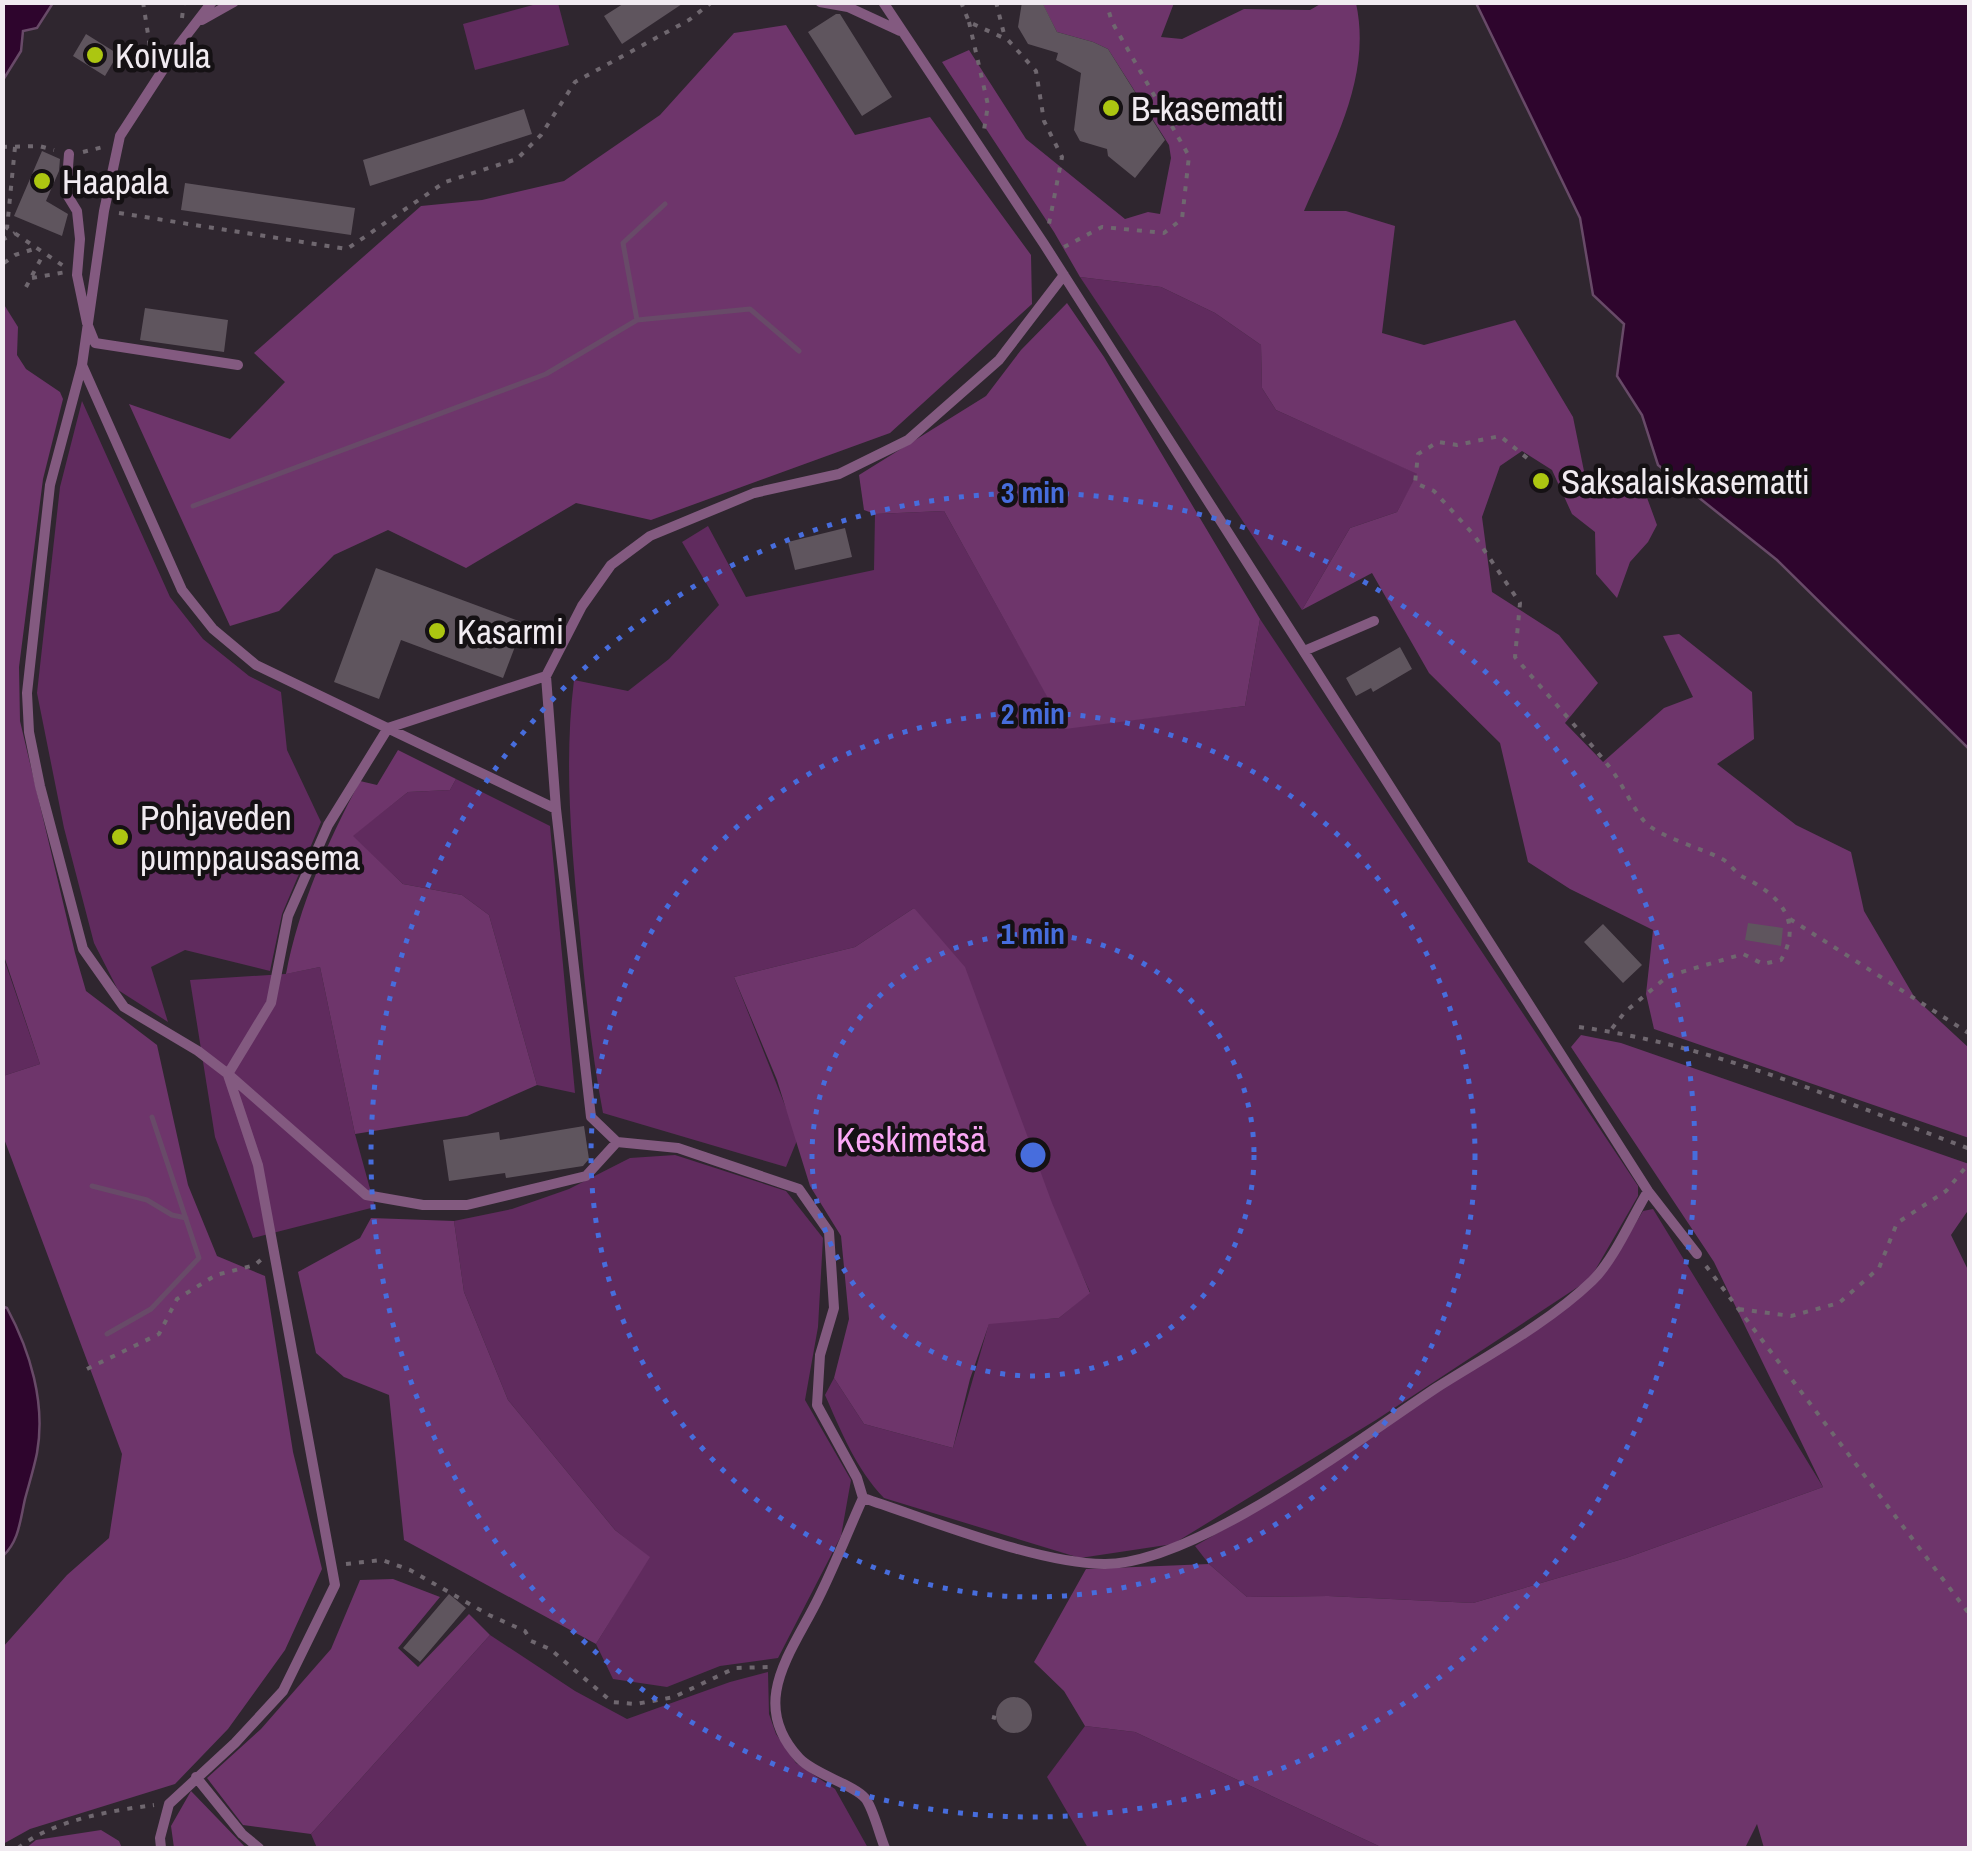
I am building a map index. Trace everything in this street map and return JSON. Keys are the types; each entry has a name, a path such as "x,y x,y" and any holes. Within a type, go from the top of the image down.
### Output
{"lane":[{"path":"212,2 120,136 104,211 82,365 50,485 27,694 28,732 83,949 124,1007 198,1051 228,1074 366,1194 423,1205 468,1205 586,1176 617,1142"},
{"path":"197,23 234,2"},
{"path":"820,2 848,7 901,31"},
{"path":"883,2 1048,249 1648,1190 1698,1254"},
{"path":"69,154 66,193 76,211 80,239 77,275 95,343 238,365"},
{"path":"885,1848 865,1798 804,1762 778,1726 776,1710 775,1694 782,1665 820,1597 863,1498 857,1478 817,1405 820,1354 834,1308 829,1232 799,1189 678,1148 617,1142 591,1117 556,809 546,676 582,606 611,564 650,536 754,493 840,474 908,440 999,360 1064,275"},
{"path":"82,365 182,590 212,629 256,664 556,809"},
{"path":"1304,651 1374,621"},
{"path":"228,1074 272,1003 288,916 328,825 388,728 546,676"},
{"path":"161,1848 169,1804 236,1743 283,1691 336,1585 258,1165 228,1074"},
{"path":"863,1498 969,1533 1076,1561 1134,1561 1171,1550 1297,1480 1545,1318 1594,1278 1648,1190"},
{"path":"196,1777 242,1834 259,1848"}],"path":[{"path":"143,2 156,84"},
{"path":"104,211 347,249 445,182 517,159 541,135 575,82 689,20 712,2"},
{"path":"961,2 988,105 981,150"},
{"path":"996,2 1005,38"},
{"path":"1048,249 1102,227 1164,233 1182,219 1190,156 1112,22 1106,2"},
{"path":"969,22 1005,38 1036,71 1044,121 1062,157 1048,249"},
{"path":"15,147 7,228 71,271 32,278"},
{"path":"2,240 15,233"},
{"path":"4,263 37,248"},
{"path":"26,286 44,253"},
{"path":"1527,458 1500,436 1458,445 1438,442 1418,454 1414,483 1434,491 1474,534 1520,603 1515,658 1612,771 1647,825 1726,860 1742,877 1754,880 1782,904 1790,918 1970,1034"},
{"path":"1610,1031 1668,976 1742,954 1763,964 1780,960 1789,946 1790,918"},
{"path":"1579,1027 1610,1031 1762,1072 1970,1149"},
{"path":"1738,1308 1790,1316 1839,1304 1879,1268 1898,1222 1946,1191 1970,1162"},
{"path":"87,1369 159,1334 177,1299 216,1276 255,1265 274,1248"},
{"path":"1698,1254 1970,1615"},
{"path":"332,1569 382,1560 410,1570 489,1616 525,1631 531,1641 550,1649 612,1702 636,1704 674,1698 735,1668 782,1665"},
{"path":"18,1848 38,1833 124,1809 169,1804"}],"shaded area":[{"path":"3,2 53,3 37,28 23,31 21,51 3,80"},
{"path":"544,2 558,3 569,45 475,70 463,24"},
{"path":"1476,3 1969,3 1969,749 1777,560 1658,465 1642,415 1617,376 1624,324 1593,295 1580,218"},
{"path":"1080,277 1161,287 1215,313 1261,345 1262,388 1276,410 1418,474 1397,512 1350,528 1302,610"},
{"path":"82,401 170,597 203,639 249,676 281,692 287,750 321,822 282,914 270,971 185,950 151,967 168,1022 118,990 94,943 64,828 37,693 60,487"},
{"path":"944,511 1065,728 1245,706 1260,619 1638,1186 1638,1196 1590,1279 1376,1420 1173,1544 1080,1558 884,1498 857,1462 825,1395 834,1378 864,1424 953,1448 989,1323 1059,1318 1090,1292 914,908 855,947 734,977 798,1138 786,1167 603,1113 586,995 571,832 569,741 574,680 628,691 669,659 719,605 682,542 708,526 746,597 874,570 875,514"},
{"path":"456,779 550,826 575,1093 537,1085 489,915 462,895 403,884 352,836 408,792 450,790"},
{"path":"2,953 40,1064 3,1076 2,1076"},
{"path":"320,967 355,1134 375,1207 253,1238 215,1137 190,980 285,974"},
{"path":"675,1155 786,1191 823,1238 818,1327 805,1400 851,1480 841,1536 778,1658 720,1666 667,1687 613,1679 596,1644 649,1557 615,1530 508,1400 464,1292 454,1221 512,1209 569,1189 630,1158"},
{"path":"1653,1209 1823,1487 1626,1558 1473,1603 1328,1596 1247,1597 1209,1564 1195,1546 1282,1496 1594,1284 1609,1268 1643,1211"},
{"path":"2,1306 7,1308 23,1342 38,1396 39,1415 37,1453 20,1523 3,1556"},
{"path":"490,1635 575,1691 627,1719 768,1672 769,1714 776,1734 796,1763 835,1789 868,1848 317,1848 311,1834"},
{"path":"1085,1726 1135,1732 1383,1848 1088,1848 1047,1777"}],"green space":[{"path":"1042,3 1174,3 1161,37 1182,39 1244,9 1310,10 1322,3 1356,3 1360,30 1354,84 1347,110 1304,211 1346,211 1395,226 1382,333 1424,345 1515,320 1573,417 1585,476 1611,474 1642,484 1657,525 1630,562 1617,598 1596,574 1595,532 1572,514 1552,470 1522,451 1500,466 1482,517 1492,592 1559,635 1598,683 1565,723 1603,762 1664,708 1693,697 1663,636 1679,634 1752,692 1754,739 1717,764 1796,825 1851,852 1864,911 1915,998 1969,1048 1969,1138 1654,1029 1646,994 1653,930 1570,889 1528,862 1500,743 1429,673 1372,573 1302,610 1350,528 1397,512 1417,474 1276,410 1262,388 1261,345 1215,313 1161,287 1080,277 942,62 969,50 1026,139 1125,219 1148,212 1160,214 1171,158 1169,145 1108,49 1057,32"},
{"path":"786,25 855,135 930,117 1031,255 1032,304 890,433 651,520 576,503 466,568 388,530 334,555 279,611 230,626 129,404 230,439 285,382 254,353 421,206 482,200 564,181 660,115 734,33"},
{"path":"3,303 18,327 17,355 26,369 60,392 63,399 43,479 19,667 20,721 75,953 86,991 157,1045 188,1185 217,1256 265,1276 293,1452 322,1569 285,1650 228,1729 175,1784 30,1829 3,1844 3,1647 67,1575 109,1538 122,1454 3,1136 3,1076 40,1064 3,953"},
{"path":"1067,303 1104,357 1260,619 1245,706 1065,729 944,511 875,514 864,510 859,475 986,396 1021,350"},
{"path":"398,750 456,779 450,790 408,792 353,836 403,884 462,895 489,915 537,1085 467,1116 355,1134 320,967 286,974 306,899 348,804 360,781 377,785"},
{"name":"Keskimetsä","path":"914,908 965,967 1052,1203 1090,1293 1059,1318 989,1324 953,1448 864,1424 834,1378 849,1319 841,1236 810,1186 777,1080 734,977 855,947"},
{"path":"1581,1035 1621,1043 1969,1164 1969,1209 1951,1235 1970,1274 1969,1848 1764,1848 1757,1824 1745,1848 1383,1848 1135,1732 1085,1726 1064,1691 1034,1662 1086,1569 1209,1564 1247,1597 1328,1596 1473,1603 1626,1558 1823,1487 1714,1262 1571,1047"},
{"path":"371,1218 454,1221 464,1292 508,1400 615,1530 650,1557 596,1644 404,1540 389,1395 344,1377 316,1353 298,1272 360,1238"},
{"path":"393,1579 440,1597 398,1648 418,1667 469,1614 490,1635 311,1834 243,1825 207,1778 261,1729 331,1649 360,1580"},
{"path":"191,1791 246,1848 174,1848 171,1826"},
{"path":"101,1830 119,1841 122,1848 26,1848 36,1840"}],"building":[{"path":"626,2 685,2 622,44 604,16"},
{"name":"B-kasematti","path":"1022,2 1042,2 1057,32 1108,49 1165,140 1135,178 1108,156 1107,149 1080,141 1074,130 1081,73 1056,60 1058,53 1028,44 1018,27"},
{"path":"840,14 892,97 862,116 808,32"},
{"name":"Koivula","path":"86,34 118,54 105,76 73,56"},
{"path":"524,109 532,134 370,186 363,160"},
{"name":"Haapala","path":"42,151 60,159 46,201 68,214 62,236 14,216"},
{"path":"185,183 355,208 351,235 181,210"},
{"path":"145,308 228,320 224,352 140,340"},
{"path":"845,528 852,557 795,570 788,542"},
{"name":"Kasarmi","path":"376,568 524,623 503,678 401,640 379,699 334,682"},
{"path":"1400,647 1412,669 1373,692 1371,688 1356,696 1346,678"},
{"path":"1748,923 1783,928 1781,946 1745,940"},
{"path":"1603,924 1642,965 1623,983 1584,942"},
{"path":"584,1126 589,1159 583,1166 506,1178 505,1173 449,1181 443,1140 499,1132 500,1140"},
{"path":"449,1594 466,1608 420,1662 403,1648"},
{"path":"1014,1697 1027,1702 1032,1715 1027,1728 1014,1733 1001,1728 996,1715 1001,1702"}],"waterway":[{"path":"637,320 623,243 665,204"},
{"path":"193,506 546,374 637,320 750,309 799,351"},
{"path":"107,1334 151,1309 199,1258 152,1117"},
{"path":"92,1186 147,1200 172,1215 186,1218"}],"place":[{"name":"Koivula","path":"95,55"},
{"name":"B-kasematti","path":"1111,108"},
{"name":"Haapala","path":"42,181"},
{"name":"Saksalaiskasematti","path":"1541,481"},
{"name":"Kasarmi","path":"437,631"},
{"name":"Pohjaveden pumppausasema","path":"120,837"}]}
